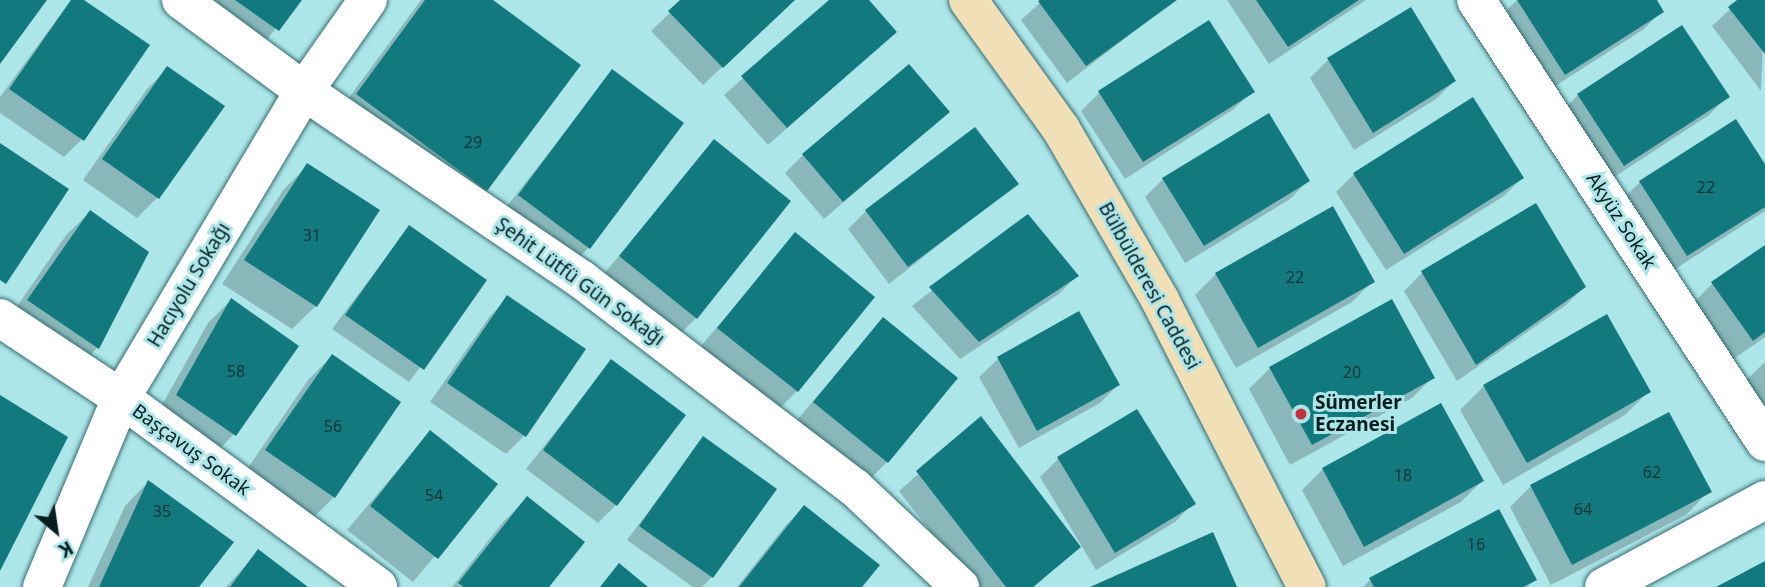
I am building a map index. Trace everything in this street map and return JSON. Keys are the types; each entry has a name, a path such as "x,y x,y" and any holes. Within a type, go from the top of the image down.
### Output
{"main road":[{"name":"Bülbülderesi Caddesi","path":"968,0 1061,130 1127,243 1307,587"}],"street":[{"name":"Şehit Lütfü Gün Sokağı","path":"181,0 304,91 582,280 853,487 960,587"},
{"name":"Hacıyolu Sokağı","path":"42,587 121,398 304,91 368,0"},
{"name":"Akyüz Sokak","path":"1476,0 1765,442"},
{"name":"Başçavuş Sokak","path":"0,318 121,398 378,587"},
{"path":"1604,587 1765,500"}],"building":[{"path":"0,0 47,0 0,64"},
{"path":"71,0 84,0 150,45 84,141 9,89"},
{"path":"235,0 302,0 279,31"},
{"path":"425,0 493,0 581,65 487,191 356,94"},
{"path":"680,0 795,0 723,68 668,11"},
{"path":"829,0 869,0 897,32 787,128 741,76"},
{"path":"1040,0 1177,0 1086,66 1038,1"},
{"path":"1256,0 1359,0 1288,47"},
{"path":"1517,0 1657,0 1664,12 1565,75"},
{"path":"1737,0 1765,0 1765,54 1728,7"},
{"path":"1411,7 1456,81 1373,133 1327,58"},
{"path":"1209,20 1255,92 1143,162 1098,91"},
{"path":"1682,25 1730,97 1624,166 1577,94"},
{"path":"909,64 950,112 843,202 802,154"},
{"path":"167,66 225,106 159,199 102,159"},
{"path":"612,69 684,123 590,249 518,195"},
{"path":"1473,97 1524,178 1404,254 1353,173"},
{"path":"1269,113 1310,181 1204,246 1162,178"},
{"path":"1736,119 1765,164 1765,207 1687,256 1639,181"},
{"path":"975,127 1019,184 908,267 865,210"},
{"path":"714,139 791,201 697,319 619,256"},
{"path":"0,143 69,189 6,284 0,280"},
{"path":"307,163 380,210 317,307 244,260"},
{"path":"1536,203 1586,287 1476,365 1421,271"},
{"path":"1333,206 1375,282 1258,348 1215,273"},
{"path":"90,210 149,252 99,349 27,300"},
{"path":"1028,214 1079,276 979,342 929,287"},
{"path":"409,225 487,280 424,370 345,315"},
{"path":"795,232 875,297 798,392 717,328"},
{"path":"1765,245 1765,332 1753,341 1711,282"},
{"path":"507,295 586,349 526,437 447,383"},
{"path":"231,298 299,346 236,436 176,395"},
{"path":"1392,299 1435,378 1312,445 1269,367"},
{"path":"1079,311 1120,385 1037,431 997,357"},
{"path":"1607,314 1651,392 1527,463 1483,385"},
{"path":"883,317 958,378 888,463 813,402"},
{"path":"332,354 401,402 335,498 265,450"},
{"path":"611,359 686,415 617,506 543,450"},
{"path":"0,395 68,437 0,571"},
{"path":"1441,403 1484,481 1364,547 1322,468"},
{"path":"1137,409 1196,504 1115,553 1057,457"},
{"path":"1669,412 1712,492 1572,565 1530,485"},
{"path":"981,416 1081,547 1033,587 1006,587 916,471"},
{"path":"430,430 498,484 438,559 370,506"},
{"path":"703,436 777,489 713,578 639,526"},
{"path":"148,480 234,542 199,587 99,587"},
{"path":"527,496 585,542 549,587 464,587 458,583"},
{"path":"804,505 880,565 862,587 739,587"},
{"path":"1499,509 1537,580 1523,587 1374,587 1369,578"},
{"path":"1213,532 1237,587 1090,587"},
{"path":"258,549 308,587 230,587"},
{"path":"1765,561 1765,587 1716,587"},
{"path":"619,563 648,587 600,587"}],"place":[{"name":"Sümerler Eczanesi","path":"1301,414"}]}
